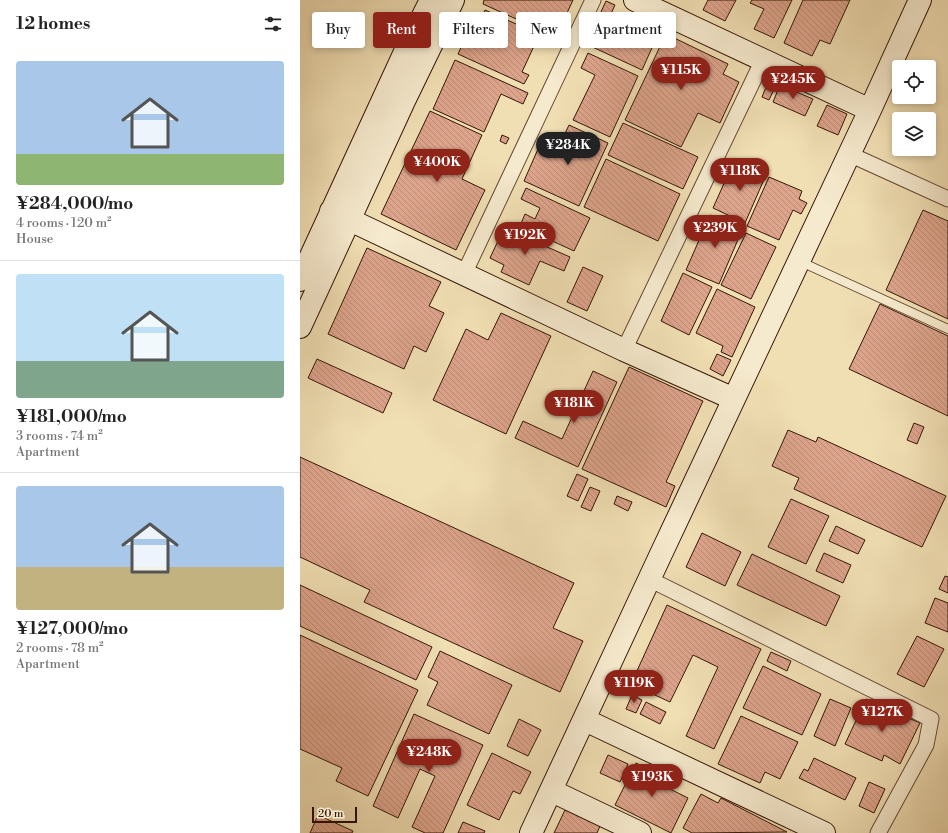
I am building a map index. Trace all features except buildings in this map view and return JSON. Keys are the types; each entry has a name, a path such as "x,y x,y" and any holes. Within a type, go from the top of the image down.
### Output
{"street":[{"path":"300,327 340,215 404,54 431,0"},
{"path":"300,280 340,215 404,101 453,0"},
{"path":"464,274 593,0"},
{"path":"635,0 870,110"},
{"path":"532,833 920,0"},
{"path":"624,350 763,60"},
{"path":"849,154 948,199"},
{"path":"340,215 624,350 734,398"},
{"path":"649,579 931,719 926,745 878,833"},
{"path":"585,720 824,833"},
{"path":"552,790 640,833"}],"lane":[{"path":"799,261 948,329"}]}
